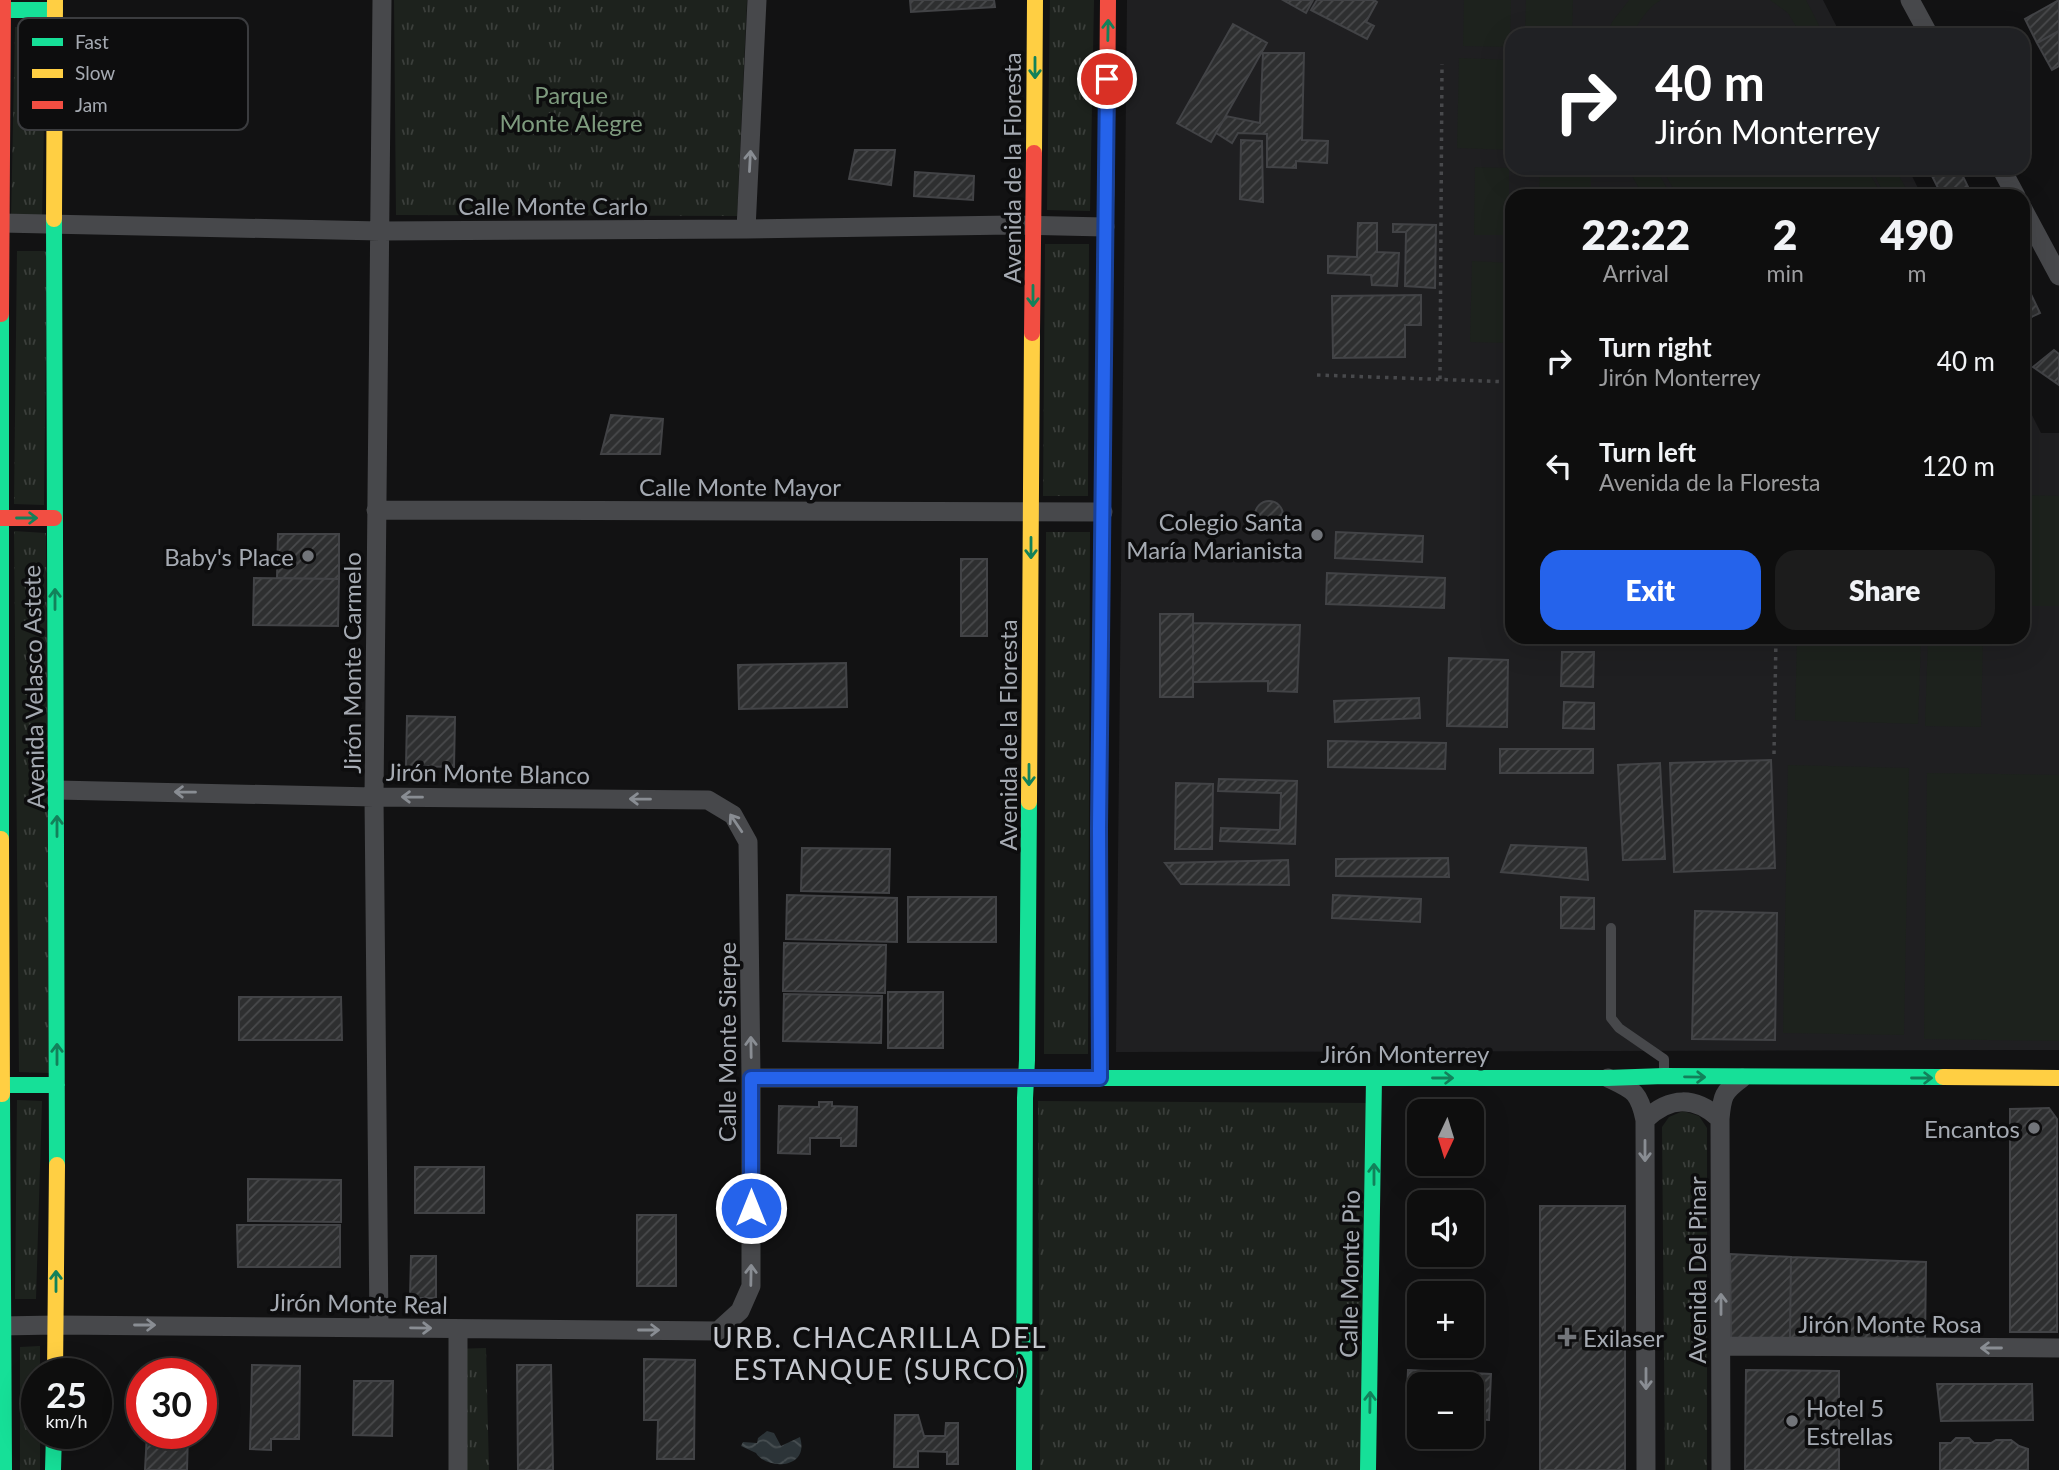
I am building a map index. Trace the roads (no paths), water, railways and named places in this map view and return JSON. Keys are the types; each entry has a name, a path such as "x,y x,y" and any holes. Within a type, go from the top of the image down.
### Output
{"street":[{"name":"Jirón Monte Carmelo","path":"379,1327 374,797 382,0"},
{"path":"746,229 757,0"},
{"name":"Avenida de la Floresta","path":"1024,1470 1035,0"},
{"path":"1100,1078 1099,828 1108,0"},
{"path":"1910,0 1925,28"},
{"path":"3,5 55,5"},
{"name":"Avenida Velasco Astete","path":"3,5 0,518 1,1326 4,1470"},
{"name":"Avenida Velasco Astete","path":"54,130 57,790 55,1358"},
{"path":"2030,222 2059,276"},
{"name":"Calle Monte Carlo","path":"1,223 380,231 1105,227"},
{"name":"Calle Monte Mayor","path":"376,510 1103,512"},
{"path":"0,518 54,518"},
{"name":"Jirón Monte Blanco","path":"57,790 374,797 708,800"},
{"name":"Calle Monte Sierpe","path":"708,800 733,815 748,842 751,1286 740,1311 718,1331"},
{"name":"Jirón Monterrey","path":"751,1078 2059,1078"},
{"name":"Calle Monte Pio","path":"1368,1470 1374,1078"},
{"name":"Avenida Del Pinar","path":"1607,1078 1636,1094 1645,1120 1646,1470"},
{"name":"Avenida Del Pinar","path":"1721,1470 1720,1119 1725,1092 1742,1078"},
{"path":"2,1085 57,1085"},
{"path":"1645,1120 1655,1110 1682,1102 1697,1104 1720,1119"},
{"name":"Jirón Monte Real","path":"1,1326 718,1331"},
{"path":"458,1329 458,1470"},
{"name":"Jirón Monte Rosa","path":"1721,1346 2059,1348"},
{"path":"53,1470 54,1449"}],"lane":[{"path":"1611,928 1611,1018 1619,1028 1664,1059 1664,1076"}],"water":[{"path":"767,1431 774,1433 781,1446 800,1437 799,1456 786,1464 777,1464 761,1459 756,1453 741,1446 743,1442 757,1443 758,1438"}],"place":[{"name":"Colegio Santa María Marianista","path":"1317,535"},
{"name":"Baby's Place","path":"308,556"},
{"name":"Encantos","path":"2034,1128"},
{"name":"Exilaser","path":"1567,1337"},
{"name":"Hotel 5 Estrellas","path":"1792,1421"}],"district":[{"name":"URB. CHACARILLA DEL ESTANQUE (SURCO)","path":"880,1353"}],"park label":[{"name":"Parque Monte Alegre","path":"571,108"}]}
